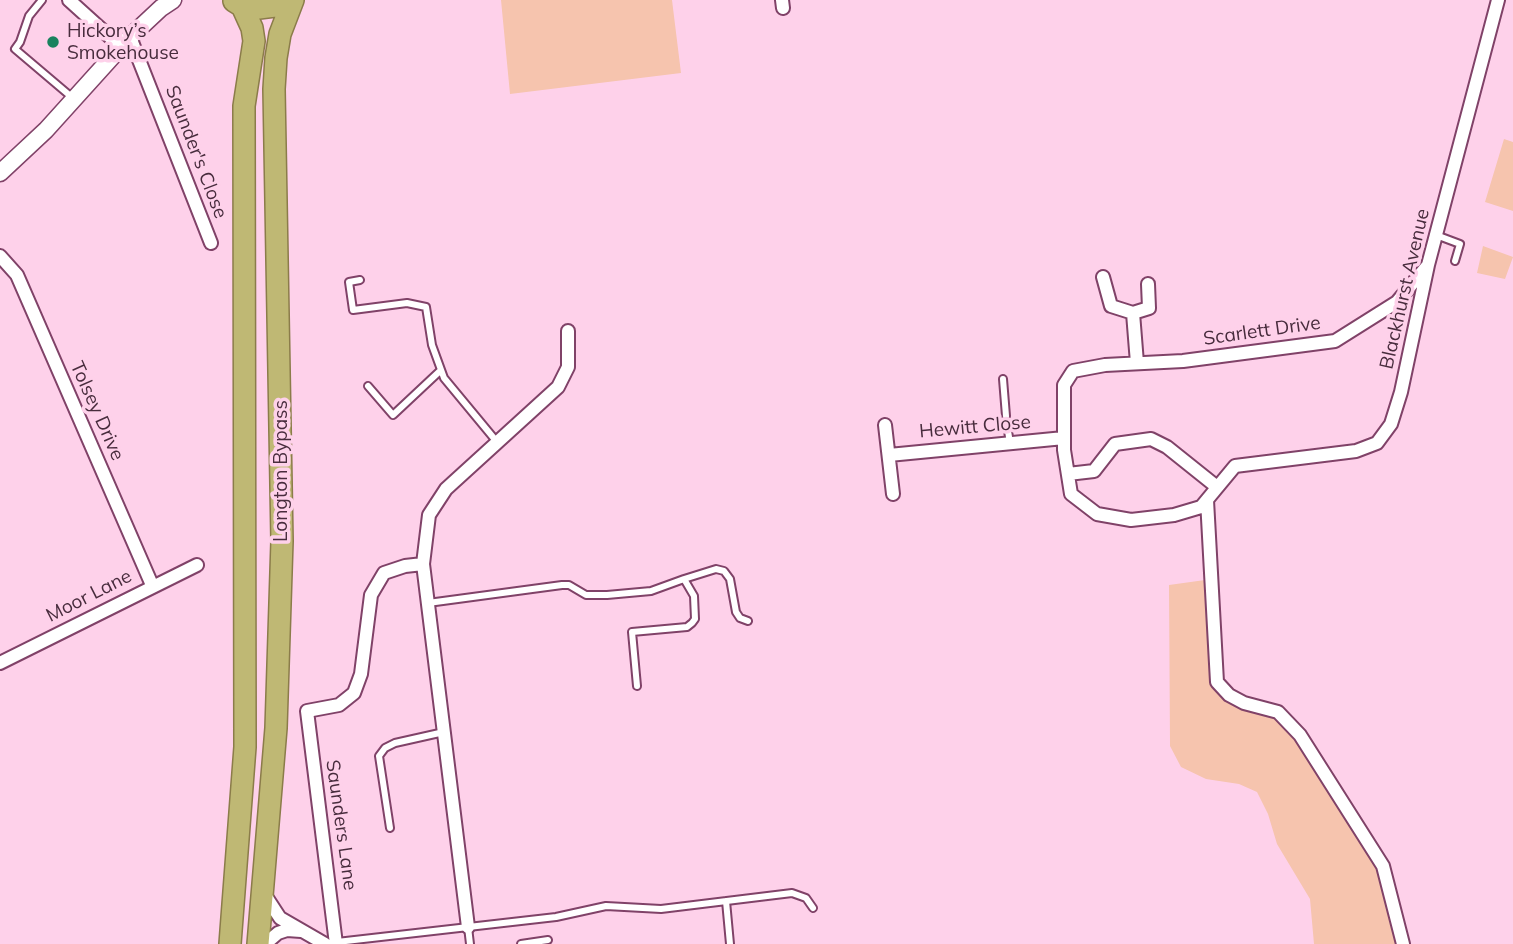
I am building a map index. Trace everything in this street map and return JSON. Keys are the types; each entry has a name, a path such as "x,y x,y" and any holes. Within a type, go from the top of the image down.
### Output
{"highway":[{"path":"237,3 259,8 275,6 285,0"},
{"name":"Longton Bypass","path":"258,944 264,893 280,645 283,487 275,58 280,34 293,0"},
{"name":"Longton Bypass","path":"230,944 244,747 244,106 254,41 252,28 237,3"}],"street":[{"path":"69,0 125,42"},
{"path":"0,173 46,130 125,42 173,0"},
{"name":"Blackhurst Avenue","path":"1217,487 1235,466 1356,451 1377,443 1391,424 1401,392 1428,265 1497,0"},
{"name":"Saunder's Close","path":"125,42 211,243"},
{"name":"Tolsey Drive","path":"0,256 17,275 152,585"},
{"name":"Scarlett Drive","path":"1064,438 1064,385 1073,371 1105,365 1183,361 1335,341 1398,302 1428,265"},
{"path":"1103,277 1111,306 1133,313 1149,308 1148,284"},
{"path":"1133,313 1137,363"},
{"path":"468,927 423,564 429,515 446,489 558,387 568,367 568,331"},
{"path":"885,425 893,494"},
{"name":"Hewitt Close","path":"889,454 1009,437 1064,438"},
{"path":"1064,438 1068,474 1071,494 1097,514 1131,520 1174,515 1201,507 1217,487 1167,447 1151,439 1115,443 1094,471 1068,474"},
{"path":"1207,500 1217,682 1229,695 1244,703 1278,712 1300,734 1383,866 1403,944"},
{"name":"Saunders Lane","path":"333,943 307,711 339,705 354,692 361,674 371,595 384,573 423,564"},
{"name":"Moor Lane","path":"0,663 152,585 197,565"},
{"path":"264,893 275,913 301,931 333,943"},
{"path":"265,944 278,933 287,930 301,931"}],"lane":[{"path":"42,0 29,16 15,49 74,99"},
{"path":"1436,235 1460,244 1455,261"},
{"path":"360,281 349,282 353,310 407,303 426,307 432,345 444,378 497,442"},
{"path":"368,386 393,415 441,370"},
{"path":"1003,379 1006,416"},
{"path":"428,603 562,584 586,595 607,596 651,591 716,569 724,571 730,579 736,612 740,618 748,621"},
{"path":"637,686 632,632 687,627 692,623 695,619 694,596 684,579"},
{"path":"390,828 379,756 385,748 395,743 444,732"},
{"path":"333,943 556,917 606,906 661,909 792,893 806,898 813,908"},
{"path":"726,901 730,944"},
{"path":"468,927 470,944"},
{"path":"521,944 548,940"}],"shaded area":[{"path":"501,0 672,0 681,73 510,94"},
{"path":"1504,139 1513,142 1513,211 1485,202"},
{"path":"1483,246 1513,257 1505,279 1477,273"},
{"path":"1205,580 1212,679 1271,713 1296,734 1378,867 1398,944 1314,944 1310,899 1277,844 1268,814 1257,792 1239,784 1206,779 1181,767 1170,746 1169,585"}],"place":[{"name":"Hickory’s Smokehouse","path":"53,42"}]}
